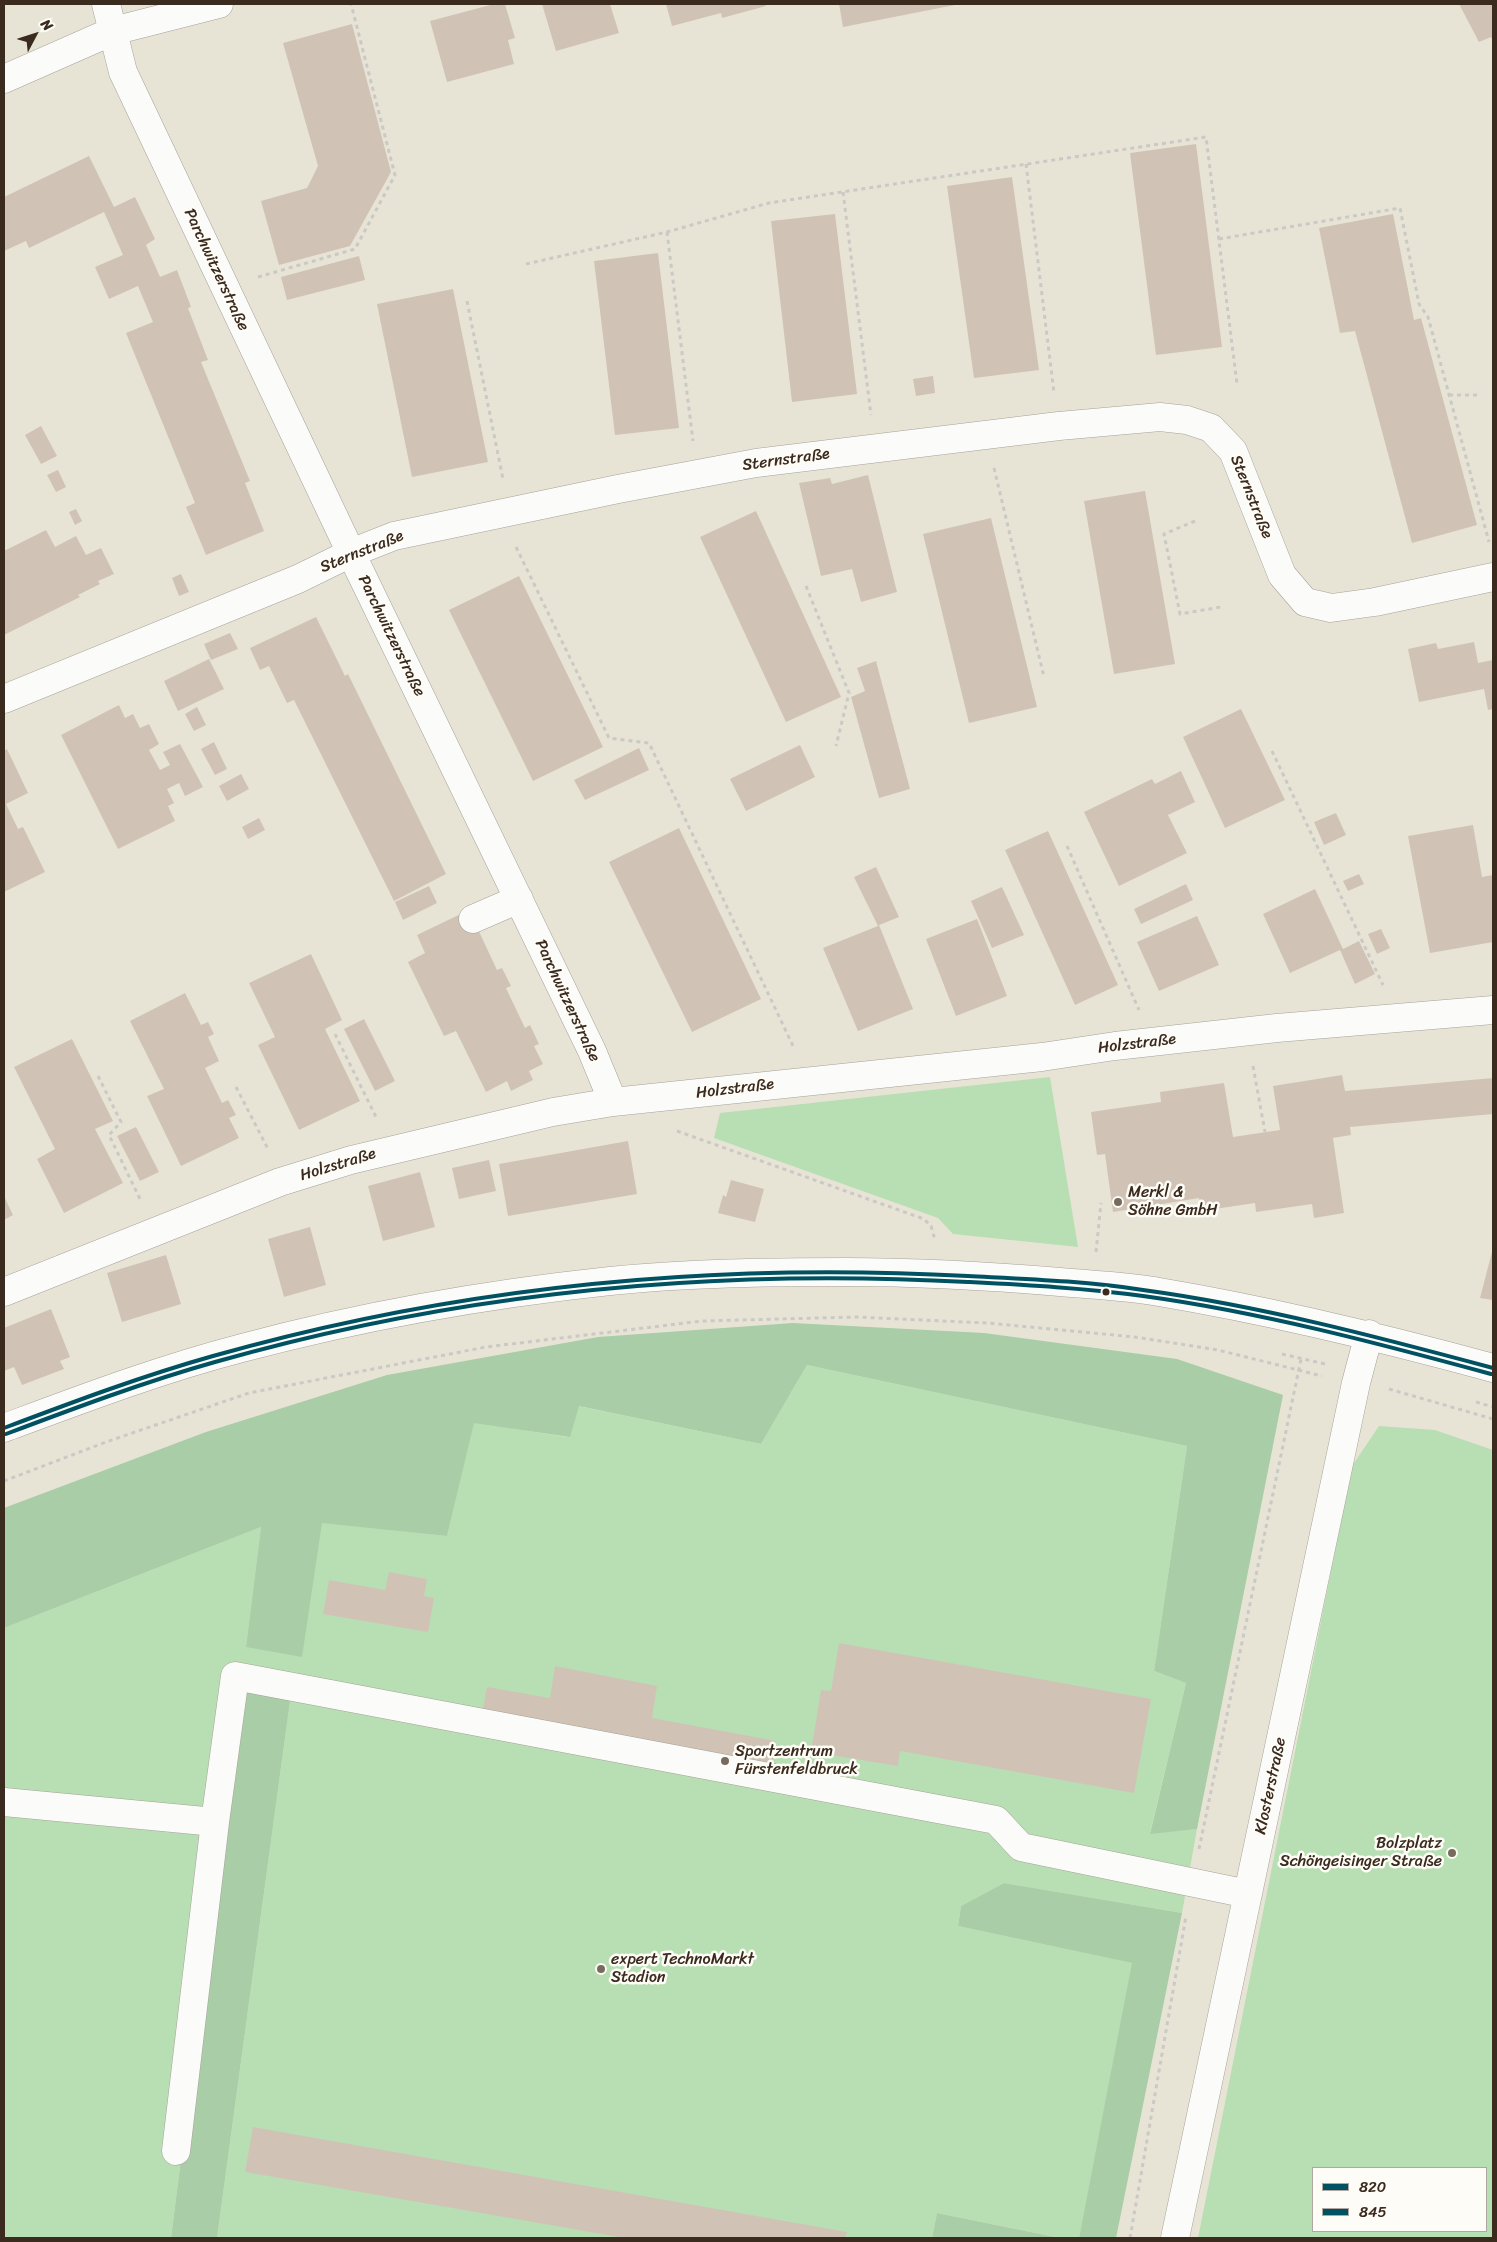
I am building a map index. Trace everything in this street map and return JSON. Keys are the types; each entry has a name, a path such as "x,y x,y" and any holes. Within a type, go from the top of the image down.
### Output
{"street":[{"name":"Parchwitzerstraße","path":"106,4 123,72 350,554 592,1051 613,1102"},
{"path":"4,79 113,31 219,4"},
{"name":"Sternstraße","path":"4,699 298,579 350,554 394,536 756,463 1059,426 1160,417 1187,420 1211,428 1233,451 1282,575 1305,602 1331,608 1366,604 1493,577"},
{"path":"473,919 519,899"},
{"name":"Holzstraße","path":"4,1292 280,1182 386,1150 553,1112 613,1102 1022,1059 1149,1043 1493,1010"},
{"path":"4,1428 108,1389 246,1347 366,1319 508,1294 613,1281 771,1272 911,1272 1156,1291 1369,1334 1493,1368"},
{"name":"Klosterstraße","path":"1176,2238 1357,1377 1369,1334"},
{"path":"176,2151 215,1822 235,1676 996,1820 1021,1847 1248,1894"},
{"path":"4,1802 215,1822"}],"path":[{"path":"254,278 355,249 395,174 351,4"},
{"path":"526,264 667,232 769,203 1206,137 1237,384"},
{"path":"1026,164 1059,426"},
{"path":"843,192 875,448"},
{"path":"1219,239 1400,208 1419,304 1428,317 1490,549"},
{"path":"667,232 697,474"},
{"path":"467,301 516,548 609,738 649,743 809,1080"},
{"path":"1449,395 1478,395"},
{"path":"989,434 991,454 1044,677"},
{"path":"1195,521 1164,534 1180,614 1221,607"},
{"path":"806,586 849,693 836,746"},
{"path":"1272,751 1399,1018"},
{"path":"1067,846 1146,1026 1149,1043"},
{"path":"335,1034 383,1132 386,1150"},
{"path":"1252,1058 1265,1132"},
{"path":"98,1076 121,1122 110,1135 142,1205"},
{"path":"236,1087 276,1164 280,1182"},
{"path":"657,1098 660,1112 674,1130 924,1219 931,1226 935,1240"},
{"path":"1096,1285 1096,1253 1101,1203"},
{"path":"4,1481 106,1442 249,1393 486,1347 702,1321 856,1317 987,1323 1135,1337 1218,1350 1297,1371 1357,1377"},
{"path":"1274,1352 1357,1377 1379,1387 1493,1419"},
{"path":"1130,2238 1192,1883 1301,1359"},
{"path":"1474,1402 1493,1407"}],"green space":[{"path":"1050,1077 1078,1247 953,1234 938,1218 714,1138 720,1113"},
{"path":"793,1323 984,1333 1177,1359 1283,1395 1197,1829 1150,1834 1186,1683 1154,1671 1187,1446 807,1365 761,1444 579,1406 570,1437 474,1423 447,1536 322,1523 302,1657 246,1647 261,1527 4,1628 4,1508 206,1432 387,1375 598,1337"},
{"name":"Sportzentrum Fürstenfeldbruck","path":"807,1365 1187,1446 1154,1671 1186,1683 1150,1833 1197,1829 1182,1913 1004,1883 961,1906 958,1926 1133,1963 1079,2238 1060,2238 937,2213 932,2238 217,2238 291,1694 242,1682 171,2238 4,2238 4,1628 261,1527 246,1647 322,1522 447,1536 473,1422 567,1437 573,1425 578,1406 761,1444"},
{"path":"1379,1426 1435,1430 1493,1450 1493,2238 1198,2238 1352,1466"},
{"path":"242,1682 291,1694 217,2238 171,2238"},
{"path":"1004,1883 1182,1913 1116,2238 1079,2238 1132,1963 958,1926 961,1906"},
{"path":"937,2213 1060,2238 932,2238"}],"building":[{"path":"494,4 505,4 515,38 508,40 514,64 447,82 430,21"},
{"path":"542,4 610,4 619,33 556,51"},
{"path":"666,4 765,4 766,6 722,18 721,13 672,26"},
{"path":"839,4 955,4 955,5 843,27"},
{"path":"1459,4 1493,4 1493,41 1491,37 1479,42"},
{"path":"352,24 391,172 350,246 279,265 261,201 307,188 318,166 283,43"},
{"path":"1196,144 1222,347 1156,355 1130,153"},
{"path":"89,156 114,207 135,197 155,239 146,245 160,277 177,270 191,307 188,308 208,360 201,362 250,481 245,483 264,531 206,555 186,507 195,503 126,333 153,322 138,286 109,299 95,267 123,255 104,212 29,248 26,241 4,251 4,197"},
{"path":"1012,177 1039,370 974,378 947,186"},
{"path":"835,214 857,394 792,402 771,221"},
{"path":"1393,214 1414,320 1421,318 1477,525 1412,543 1355,331 1340,333 1319,228"},
{"path":"658,253 679,428 615,435 594,261"},
{"path":"359,256 365,280 287,300 281,277"},
{"path":"453,289 488,462 412,477 377,304"},
{"path":"933,376 935,393 916,396 913,379"},
{"path":"41,426 57,456 41,464 25,435"},
{"path":"58,470 66,487 56,492 47,475"},
{"path":"868,475 897,592 861,602 852,569 821,576 799,483 830,478 832,484"},
{"path":"1145,491 1175,664 1114,674 1084,501"},
{"path":"76,509 82,521 75,525 69,512"},
{"path":"756,511 841,697 786,722 700,537"},
{"path":"991,518 1037,707 969,723 923,534"},
{"path":"46,530 55,547 76,536 86,555 101,548 114,574 98,581 100,584 78,595 80,597 4,635 4,551"},
{"path":"181,574 189,592 179,596 172,578"},
{"path":"519,576 603,747 533,781 449,610"},
{"path":"316,617 345,676 348,674 446,874 394,901 294,700 287,703 269,666 260,670 250,648"},
{"path":"230,633 238,649 211,660 204,644"},
{"path":"1474,642 1478,663 1493,660 1493,709 1488,710 1484,689 1419,702 1408,649 1436,643 1438,649"},
{"path":"209,659 224,689 178,711 164,681"},
{"path":"876,661 910,789 879,798 851,697 865,691 857,668"},
{"path":"119,705 125,718 133,714 140,728 149,724 159,744 149,750 160,770 170,765 163,752 180,744 203,787 185,796 179,783 167,789 174,803 168,806 175,821 118,849 61,735"},
{"path":"197,707 206,725 194,731 185,714"},
{"path":"1241,709 1285,800 1225,828 1183,737"},
{"path":"214,742 227,769 215,775 201,749"},
{"path":"800,745 815,777 746,811 730,779"},
{"path":"639,748 649,770 585,800 574,780"},
{"path":"7,749 28,793 6,804 18,829 23,827 45,872 4,892 4,751"},
{"path":"1181,771 1195,802 1168,815 1187,853 1119,886 1084,812 1152,779 1155,784"},
{"path":"241,774 249,789 227,801 219,786"},
{"path":"1336,813 1346,835 1324,845 1314,822"},
{"path":"259,818 265,830 248,839 242,827"},
{"path":"1473,825 1482,877 1493,875 1493,942 1430,953 1408,836"},
{"path":"679,828 761,999 692,1032 609,862"},
{"path":"1048,831 1118,985 1075,1005 1005,850"},
{"path":"876,867 899,917 879,925 913,1009 858,1031 823,948 878,926 854,877"},
{"path":"1359,874 1364,884 1348,891 1343,881"},
{"path":"1186,884 1193,900 1141,924 1134,909"},
{"path":"429,886 437,903 403,920 395,902"},
{"path":"1002,887 1024,935 992,948 971,901"},
{"path":"1315,889 1343,949 1359,941 1375,974 1355,984 1340,950 1290,973 1263,914"},
{"path":"469,910 497,970 502,968 511,986 506,988 525,1028 530,1025 539,1044 534,1046 543,1064 529,1071 533,1080 511,1091 507,1081 486,1092 456,1031 444,1036 408,962 425,953 417,935"},
{"path":"1197,916 1219,965 1159,991 1137,942"},
{"path":"977,919 1007,996 956,1016 926,939"},
{"path":"1381,929 1390,948 1377,954 1368,934"},
{"path":"311,954 342,1020 325,1029 360,1101 299,1130 258,1045 275,1037 249,983"},
{"path":"185,993 201,1025 208,1022 214,1034 208,1037 219,1061 205,1068 222,1103 228,1100 236,1115 229,1118 239,1138 181,1166 147,1096 164,1089 130,1021"},
{"path":"364,1019 395,1081 375,1091 344,1029"},
{"path":"72,1039 113,1121 95,1129 123,1183 64,1213 37,1159 55,1149 14,1067"},
{"path":"1342,1075 1345,1091 1493,1078 1493,1114 1350,1127 1351,1135 1333,1138 1344,1213 1314,1218 1312,1204 1256,1212 1255,1203 1201,1211 1199,1198 1113,1212 1105,1154 1097,1155 1091,1112 1161,1102 1160,1092 1224,1083 1233,1137 1280,1130 1273,1086"},
{"path":"136,1127 159,1172 140,1181 117,1136"},
{"path":"628,1141 637,1194 508,1216 499,1164"},
{"path":"489,1160 496,1191 459,1199 452,1168"},
{"path":"420,1172 435,1227 383,1241 368,1186"},
{"path":"731,1180 764,1189 755,1222 718,1213 723,1195 726,1197"},
{"path":"4,1196 13,1215 4,1220"},
{"path":"310,1227 326,1285 284,1297 268,1239"},
{"path":"1493,1248 1493,1300 1480,1298"},
{"path":"166,1255 181,1304 122,1322 107,1273"},
{"path":"51,1309 70,1357 60,1361 64,1369 22,1385 14,1367 4,1371 4,1328"},
{"path":"389,1572 427,1579 424,1596 434,1598 428,1632 323,1614 329,1580 385,1590"},
{"path":"839,1643 1151,1699 1134,1793 900,1751 898,1766 811,1752 821,1690 831,1691"},
{"path":"555,1666 657,1686 652,1718 776,1741 770,1773 481,1719 487,1687 550,1698"},
{"path":"253,2127 847,2232 845,2238 625,2238 245,2172"}],"transit line":[{"name":"820","path":"4,1428 160,1372 213,1356 306,1332 399,1312 493,1296 588,1284 682,1277 777,1273 873,1273 968,1276 1100,1284 1187,1297 1275,1314 1363,1334 1493,1368"},
{"name":"845","path":"6,1434 162,1378 215,1362 307,1338 400,1318 494,1302 588,1290 778,1279 968,1282 1121,1293 1187,1303 1274,1320 1362,1340 1491,1374"}],"place":[{"name":"Merkl & Söhne GmbH","path":"1118,1202"},
{"name":"Sportzentrum Fürstenfeldbruck","path":"725,1761"},
{"name":"Bolzplatz Schöngeisinger Straße","path":"1452,1853"},
{"name":"expert TechnoMarkt Stadion","path":"601,1969"}]}
